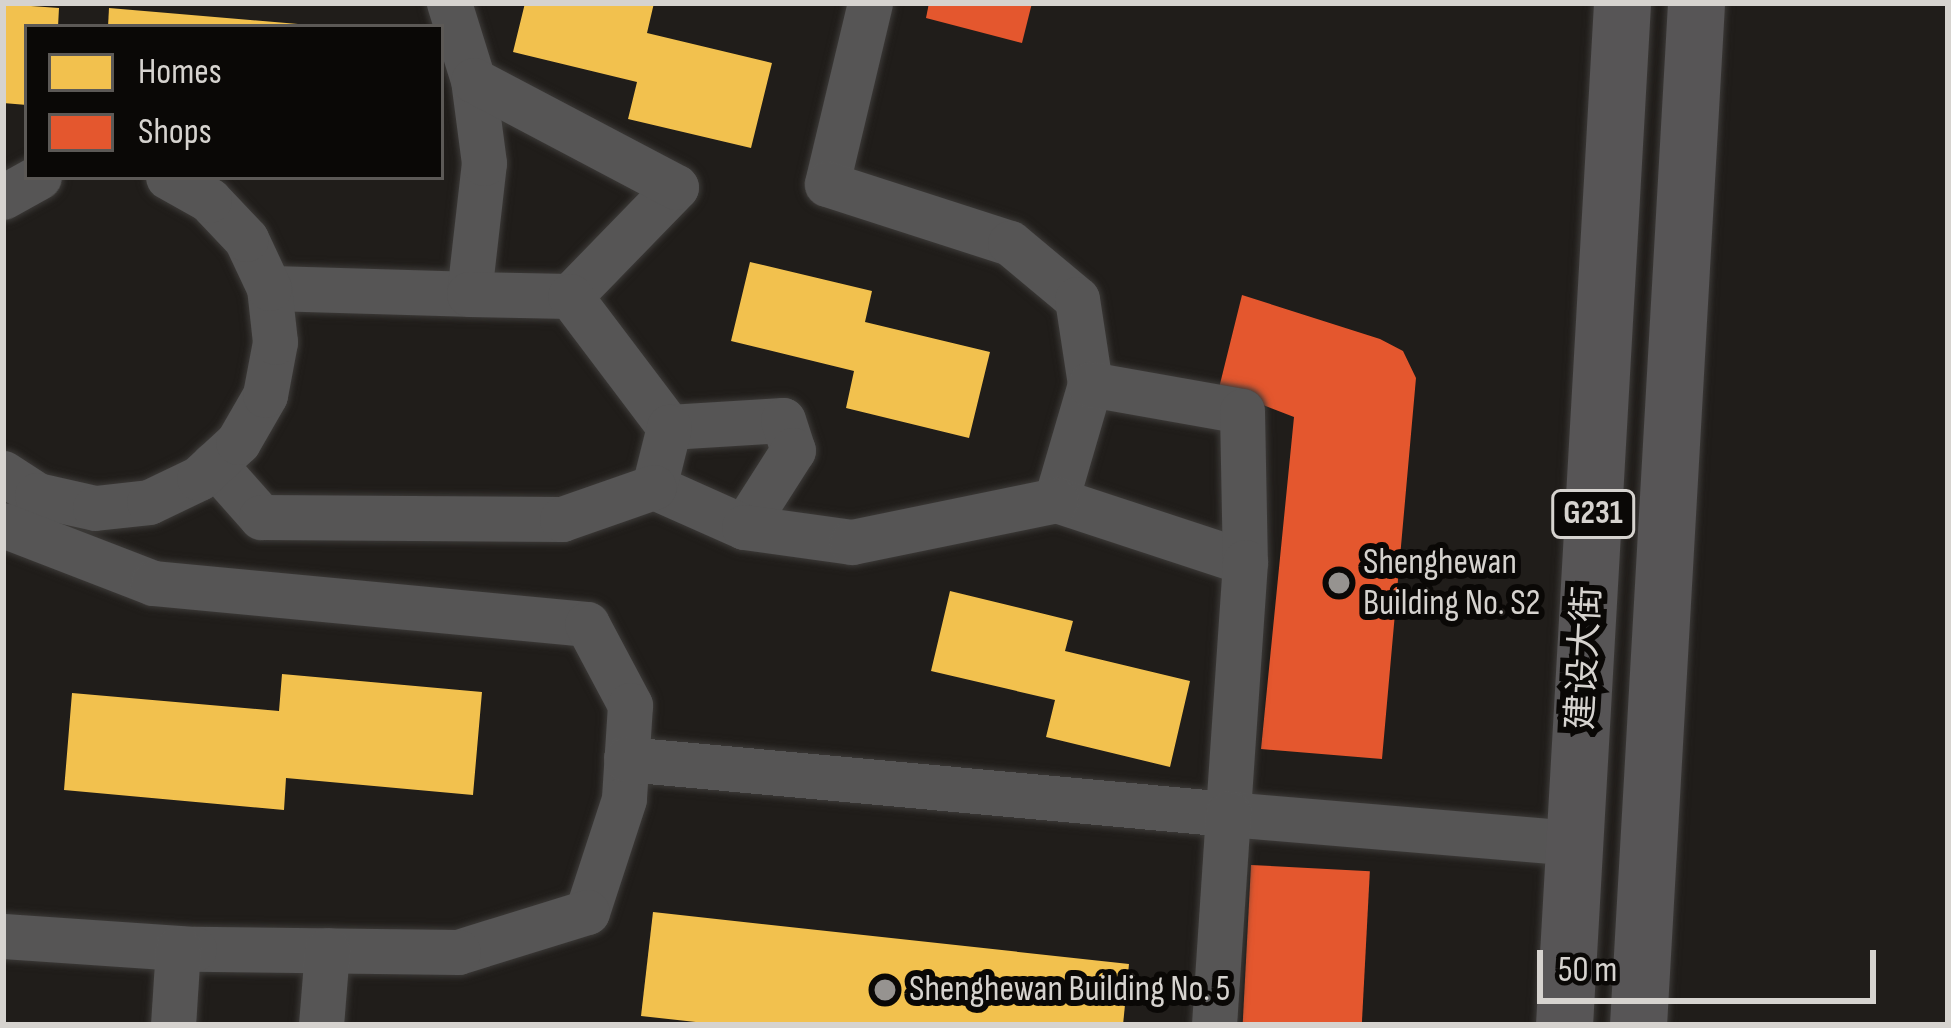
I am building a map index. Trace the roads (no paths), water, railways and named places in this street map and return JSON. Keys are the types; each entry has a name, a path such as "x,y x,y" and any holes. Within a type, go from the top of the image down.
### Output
{"main road":[{"name":"建设大街","path":"1564,1025 1622,3"},
{"name":"建设大街","path":"1638,1025 1696,3"}],"street":[{"path":"449,3 473,80 484,164 469,294"},
{"path":"870,3 827,184 1010,243 1077,299 1090,384 1056,500"},
{"path":"268,288 570,296 676,187 473,80"},
{"path":"3,197 34,180"},
{"path":"3,473 37,495 95,508 149,502 214,464 238,442 265,395 275,341 268,288 246,239 209,200 173,180"},
{"path":"570,296 669,427"},
{"path":"1090,384 1242,411 1245,562 1214,1025"},
{"path":"669,427 783,420 794,451 744,527"},
{"path":"654,487 669,427"},
{"path":"214,464 261,517 562,519 654,487 744,527 852,542 1056,500 1245,562"},
{"path":"3,525 153,584 587,624 630,705 624,799 587,912 458,952 178,948 3,936"},
{"path":"626,758 1574,843"},
{"path":"173,1025 178,948"},
{"path":"321,1025 327,950"}],"place":[{"name":"Shenghewan Building No. S2","path":"1339,583"},
{"name":"Shenghewan Building No. 5","path":"885,990"}]}
